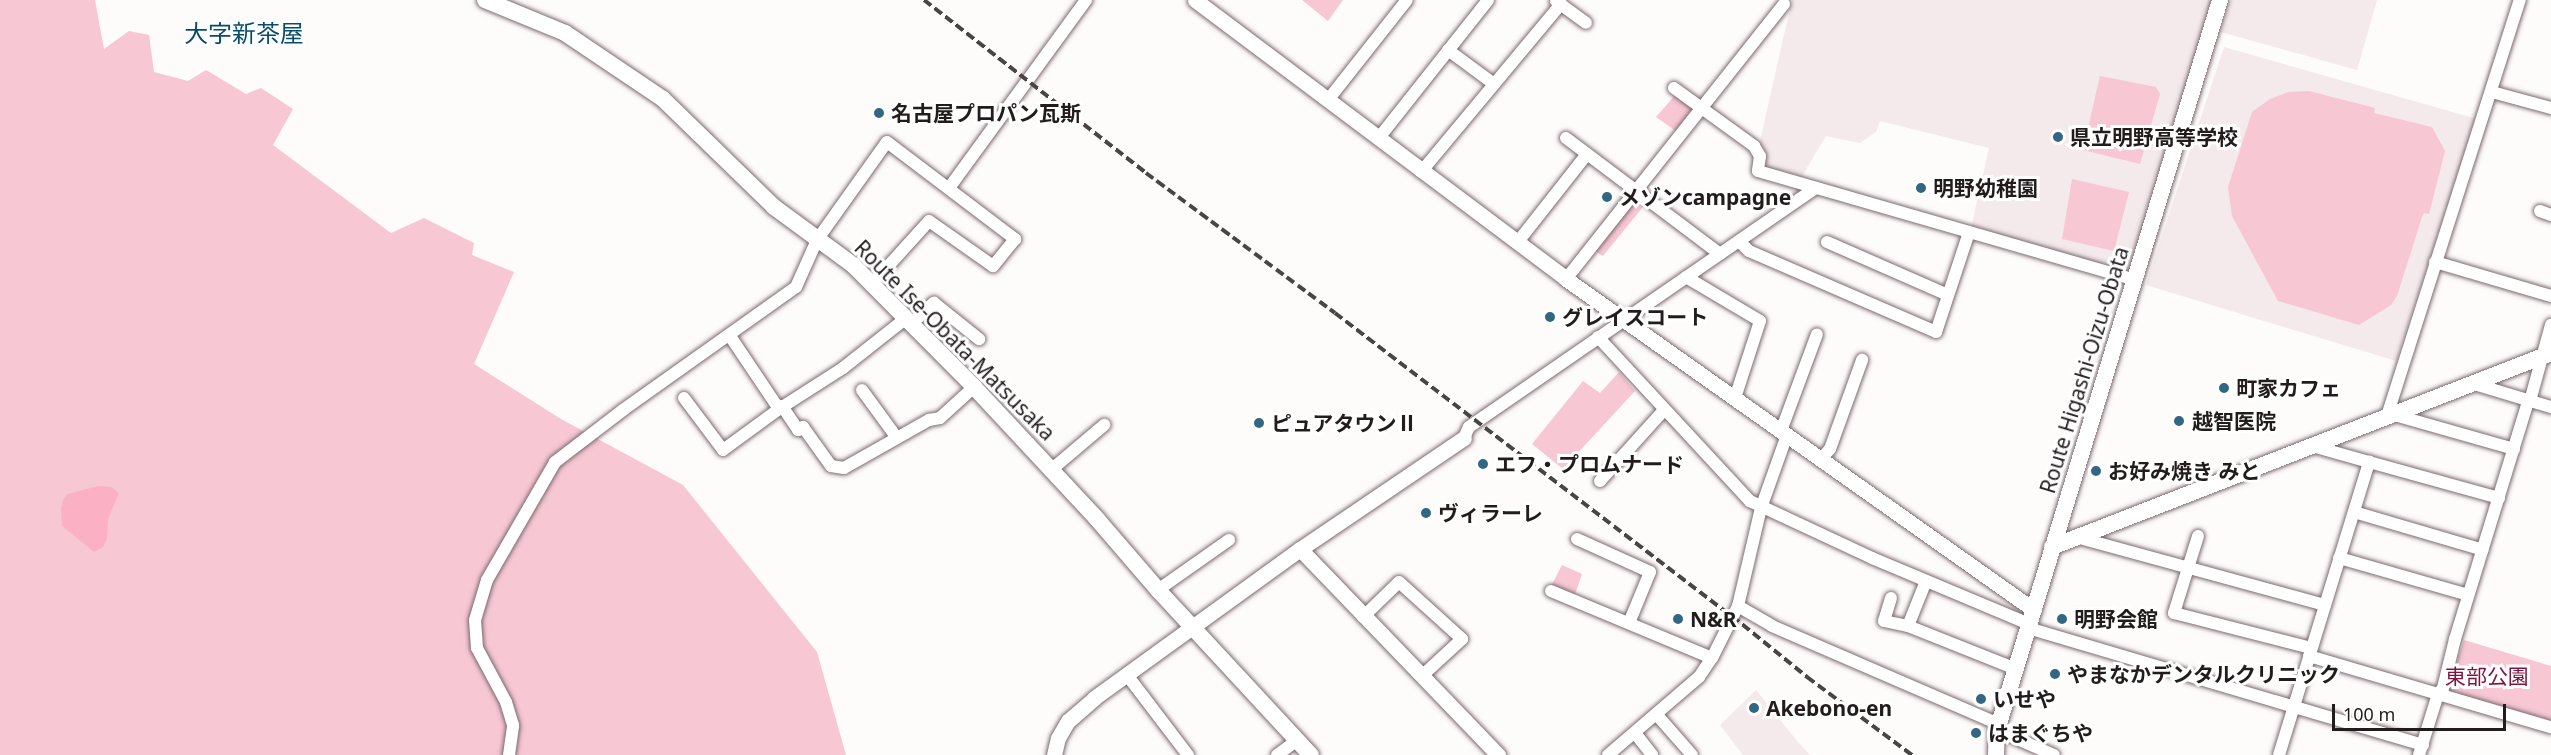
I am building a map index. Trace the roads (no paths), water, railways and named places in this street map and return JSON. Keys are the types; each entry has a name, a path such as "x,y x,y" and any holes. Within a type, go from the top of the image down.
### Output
{"main road":[{"name":"Route Ise-Obata-Matsusaka","path":"485,0 565,33 663,99 774,207 817,240 854,264 907,322 974,387 1134,559 1158,590 1311,755"},
{"name":"Route Higashi-Oizu-Obata","path":"1996,755 1998,727 2220,0"},
{"path":"2052,547 2547,354"}],"street":[{"path":"949,188 1086,0"},
{"path":"1195,0 1566,279 1821,459 2030,621"},
{"path":"1328,100 1407,0"},
{"path":"1378,139 1488,0"},
{"path":"2514,449 2389,415 2476,129 2483,121 2520,0"},
{"path":"1421,172 1558,2 1586,23"},
{"path":"1566,279 1784,4"},
{"path":"1448,50 1494,84"},
{"path":"1674,87 1754,146 1760,156 1758,171 2135,280"},
{"path":"2492,92 2550,106"},
{"path":"1566,138 1720,254"},
{"path":"509,755 513,734 510,715 481,656 475,636 480,597 487,580 555,462 623,410 796,287 817,240 887,142 1015,239 993,266 929,221 873,284"},
{"path":"1517,243 1587,154"},
{"path":"1054,755 1058,738 1068,721 1094,698 1300,549 1464,438 1469,427 1815,188"},
{"path":"1738,241 1749,251 1936,332 1969,232"},
{"path":"1827,242 1948,295"},
{"path":"2435,262 2551,296"},
{"path":"1686,277 1760,321 1735,398"},
{"path":"684,398 723,450 934,303 979,339"},
{"path":"1598,337 1750,501 1761,508 1926,581 2030,621 2294,705 2421,750 2438,694 2443,688 2468,595 2529,401 2547,354 2551,326"},
{"path":"1608,755 1704,672 1738,606 1761,508 1816,334"},
{"path":"730,336 798,430 803,427 831,466 844,468 929,420 940,418 974,387"},
{"path":"1821,459 1830,449 1862,360"},
{"path":"2471,384 2551,407"},
{"path":"862,390 897,438"},
{"path":"1600,482 1664,410"},
{"path":"1051,471 1104,425"},
{"path":"2311,445 2499,498"},
{"path":"2279,755 2369,462"},
{"path":"2354,512 2483,550"},
{"path":"2198,536 2174,613 2310,652 2438,694 2551,727"},
{"path":"2076,537 2188,570 2325,604"},
{"path":"1577,539 1650,572 1629,623"},
{"path":"1158,590 1228,540"},
{"path":"1300,549 1498,755"},
{"path":"2339,558 2468,595"},
{"path":"1908,626 1926,581"},
{"path":"1363,617 1399,582 1462,639 1423,675"},
{"path":"1551,591 1712,658"},
{"path":"1891,598 1884,621 1908,626 2016,669"},
{"path":"1738,606 1772,626 1929,692 2054,755"},
{"path":"1127,675 1188,755"},
{"path":"1657,714 1692,755"},
{"path":"1635,733 1652,755"},
{"path":"1277,755 1298,740"}],"railway":[{"path":"924,0 1146,173 1335,313 1732,616 1807,677 1912,755"}],"place":[{"name":"名古屋プロパン瓦斯","path":"879,113"},
{"name":"県立明野高等学校","path":"2058,137"},
{"name":"明野幼稚園","path":"1921,188"},
{"name":"メゾンcampagne","path":"1607,197"},
{"name":"グレイスコート","path":"1550,317"},
{"name":"町家カフェ","path":"2224,388"},
{"name":"越智医院","path":"2179,421"},
{"name":"ピュアタウンⅡ","path":"1259,423"},
{"name":"エフ・プロムナード","path":"1483,464"},
{"name":"お好み焼き みと","path":"2096,471"},
{"name":"ヴィラーレ","path":"1426,513"},
{"name":"N&R","path":"1678,619"},
{"name":"明野会館","path":"2062,619"},
{"name":"やまなかデンタルクリニック","path":"2055,674"},
{"name":"いせや","path":"1981,699"},
{"name":"Akebono-en","path":"1754,708"},
{"name":"はまぐちや","path":"1976,733"}],"district":[{"name":"大字新茶屋","path":"244,33"}],"park label":[{"name":"東部公園","path":"2487,676"}]}
